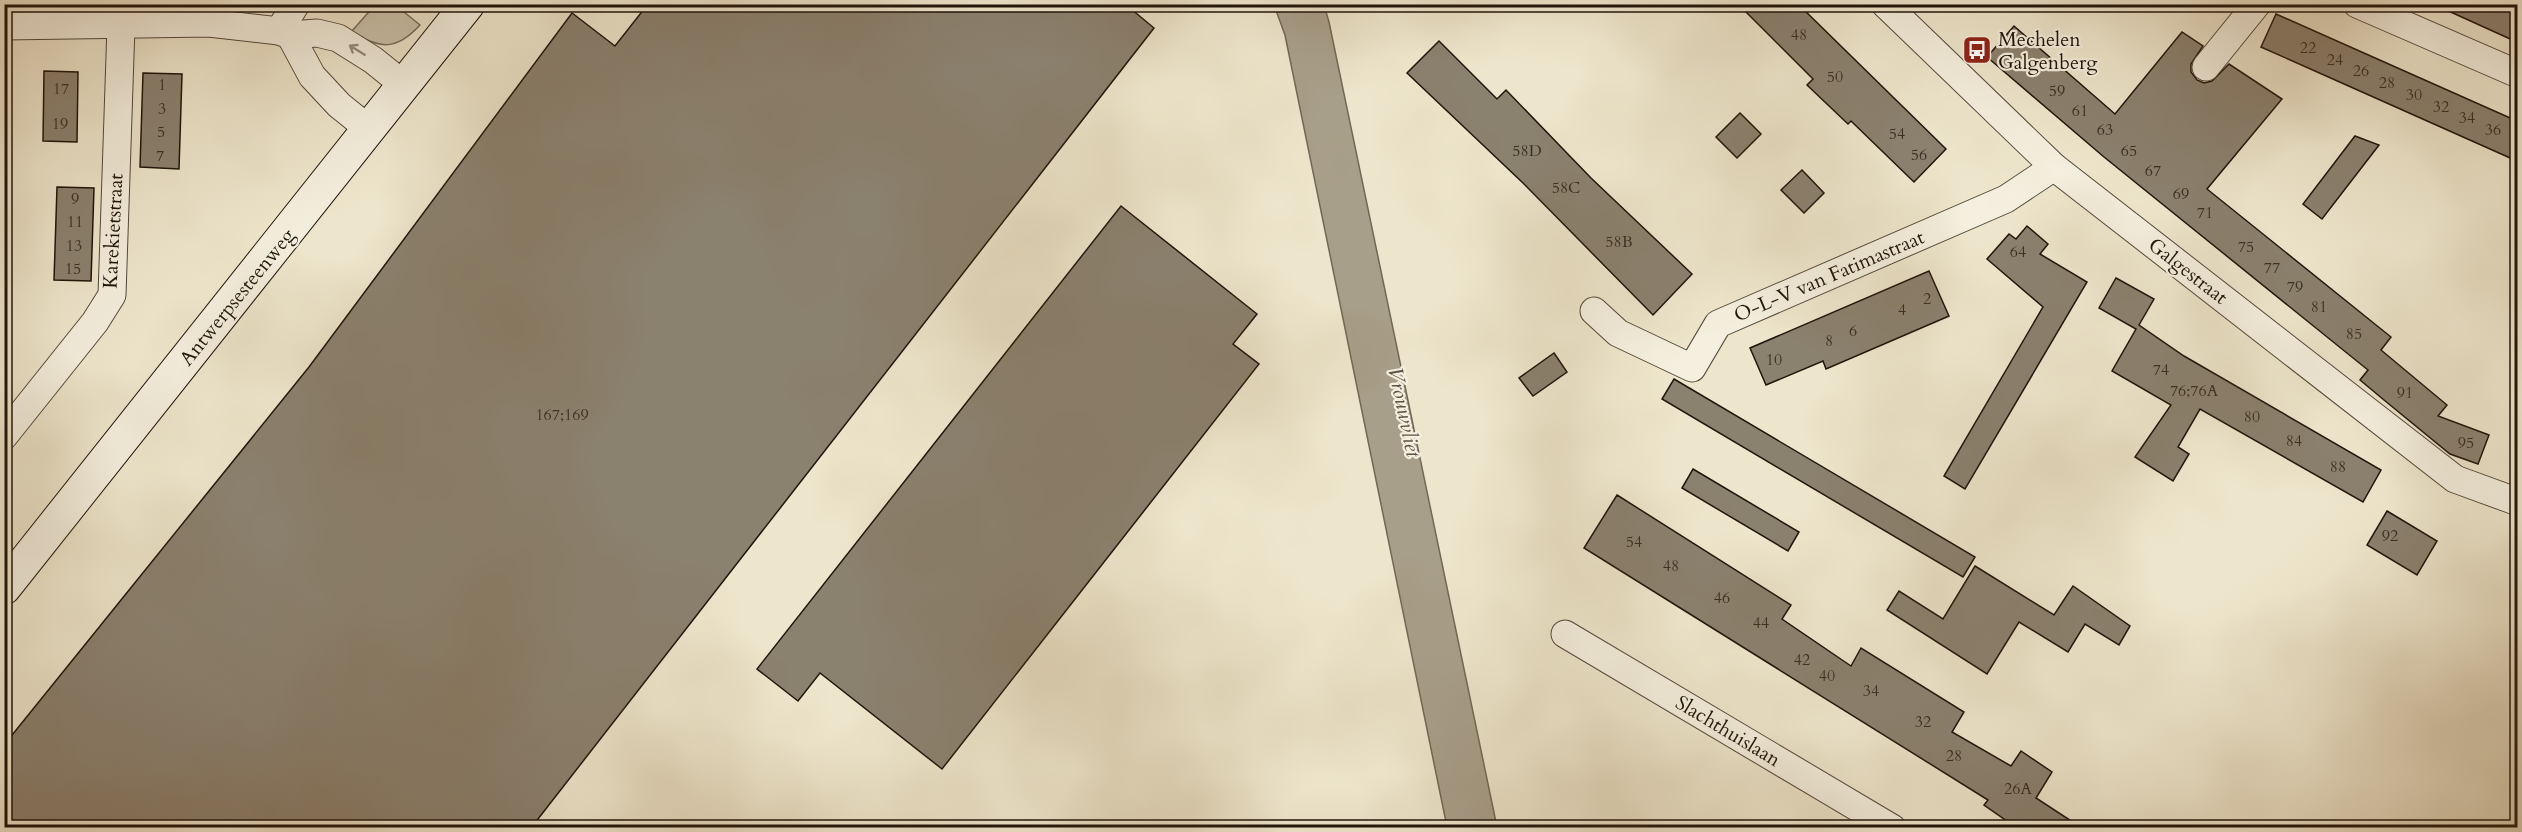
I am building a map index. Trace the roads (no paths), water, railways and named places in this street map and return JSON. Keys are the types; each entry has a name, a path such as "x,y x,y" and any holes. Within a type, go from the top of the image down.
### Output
{"main road":[{"name":"Antwerpsesteenweg","path":"4,588 468,4"}],"street":[{"path":"284,33 296,4"},
{"name":"Galgestraat","path":"1885,4 2054,167 2455,478 2517,502"},
{"path":"2206,67 2257,4"},
{"path":"2357,4 2517,74"},
{"path":"4,26 209,23 284,33 317,33 338,38 373,60 404,85"},
{"name":"Karekietstraat","path":"4,436 106,309 112,295 120,26"},
{"path":"284,33 312,76 339,105 370,130"},
{"name":"O-L-V van Fatimastraat","path":"1593,311 1618,333 1692,368 1718,324 2006,199 2054,167"},
{"name":"Slachthuislaan","path":"1565,634 1892,828"}],"water":[{"name":"Vrouwvliet","path":"1274,5 1324,5 1329,22 1497,827 1447,827 1285,35"}],"place":[{"name":"Mechelen Galgenberg","path":"1977,50"}]}
